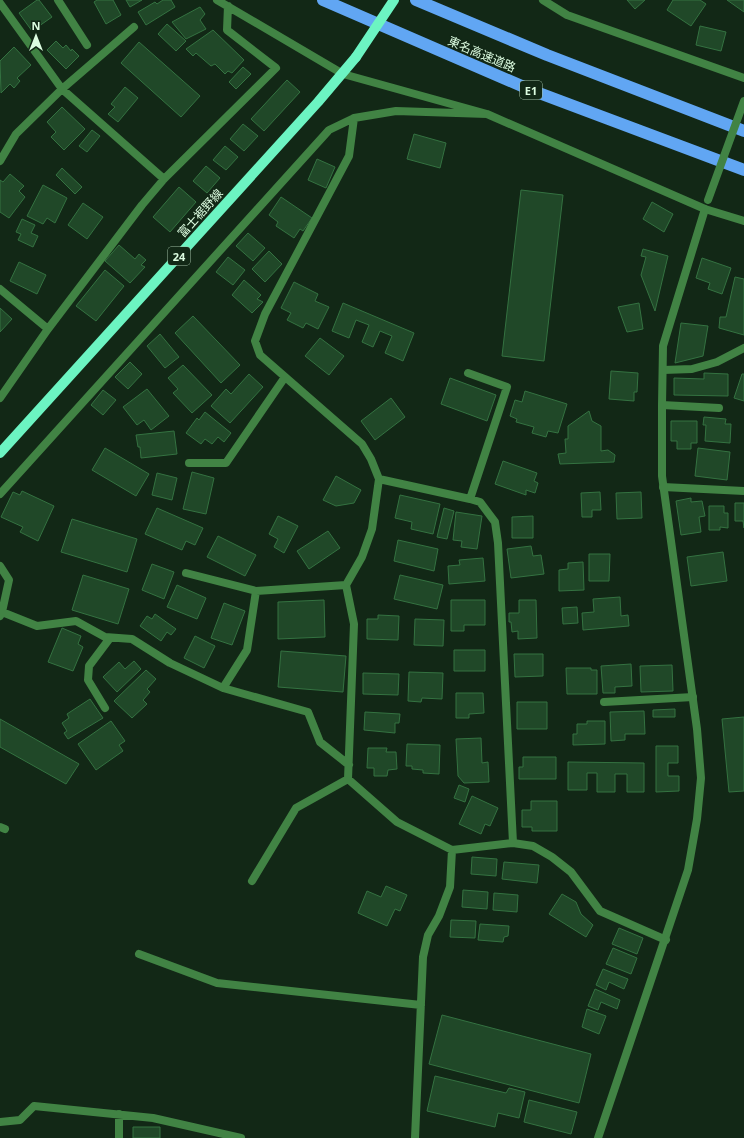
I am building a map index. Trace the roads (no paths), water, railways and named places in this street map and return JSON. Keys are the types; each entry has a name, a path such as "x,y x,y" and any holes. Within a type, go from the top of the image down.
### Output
{"highway":[{"name":"東名高速道路","path":"323,0 531,90 744,170"},
{"name":"東名高速道路","path":"416,0 547,55 744,131"}],"main road":[{"name":"富士裾野線","path":"0,453 343,74 394,0"}],"street":[{"path":"58,0 87,44"},
{"path":"217,0 343,74 487,114 705,209 744,221"},
{"path":"543,0 568,15 744,78"},
{"path":"0,3 62,89 164,179"},
{"path":"0,398 48,329 142,205 164,179 276,68 227,30 228,6"},
{"path":"0,161 16,134 62,89 134,27"},
{"path":"598,1138 666,940 688,870 697,819 701,778 697,729 662,476 663,346 705,209 744,101"},
{"path":"0,494 329,130 354,118 396,111 487,114"},
{"path":"348,779 354,624 346,585 362,557 372,529 379,479 371,459 362,444 260,355 255,341 265,314 349,156 354,118"},
{"path":"0,289 48,329"},
{"path":"663,370 692,369 717,362 744,348"},
{"path":"468,373 508,387 470,498"},
{"path":"189,463 226,463 285,377"},
{"path":"662,405 718,408"},
{"path":"379,479 470,498 480,502 495,522 498,543 513,843"},
{"path":"663,487 744,491"},
{"path":"0,566 9,580 1,614 37,626 76,621 105,638 132,639 170,663 223,688 308,712 320,742 349,766"},
{"path":"186,573 256,591 346,585"},
{"path":"223,688 247,650 256,591"},
{"path":"105,708 88,680 89,666 110,638"},
{"path":"604,702 693,697"},
{"path":"348,779 397,822 452,850 513,843 533,846 571,872 600,911 666,940"},
{"path":"252,881 296,808 348,779"},
{"path":"415,1138 423,957 428,935 439,916 450,887 452,850"},
{"path":"140,954 217,983 421,1005"},
{"path":"0,1122 20,1120 34,1106 153,1118 241,1138"},
{"path":"119,1114 119,1138"}]}
